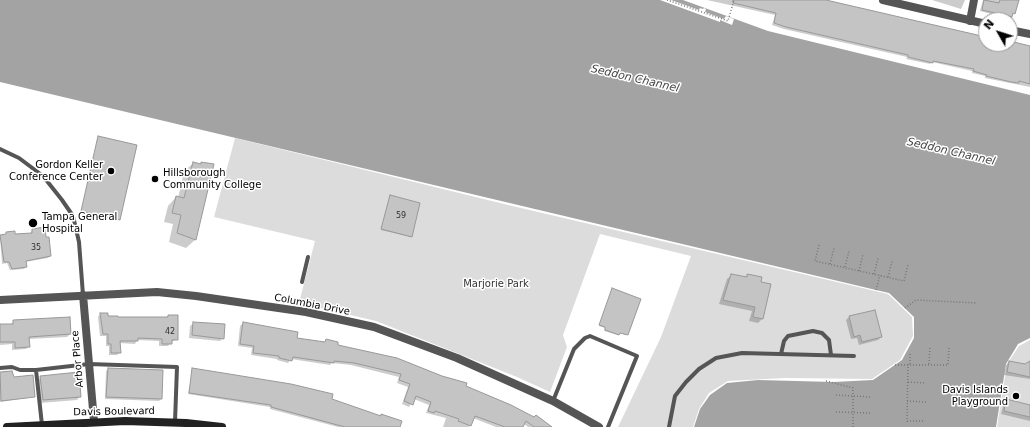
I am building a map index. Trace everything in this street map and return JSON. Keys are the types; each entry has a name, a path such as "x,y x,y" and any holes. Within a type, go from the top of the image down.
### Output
{"street":[{"path":"882,0 978,22"},
{"path":"970,21 974,0"},
{"path":"1018,32 1030,34"},
{"name":"Columbia Drive","path":"0,300 157,292 196,296 306,312 374,327 457,358 553,401 599,427"},
{"name":"Arbor Place","path":"83,295 94,421"},
{"name":"Davis Boulevard","path":"7,427 94,421 110,424 165,424 222,427"}],"lane":[{"path":"0,149 19,158 42,176 68,208 76,226 83,295"},
{"path":"302,282 308,257"},
{"path":"781,354 784,340 788,336 813,330 822,332 829,340 831,355"},
{"path":"553,401 574,349 585,338 590,336 637,356 608,427"},
{"path":"669,427 675,396 699,369 716,358 742,353 854,356"},
{"path":"0,368 12,367 20,370 36,370 89,364 177,367 165,424"},
{"path":"36,370 42,425"}],"path":[{"path":"666,0 728,21 734,0"},
{"path":"819,245 815,261 859,271 904,281 908,265"},
{"path":"830,264 834,248"},
{"path":"845,267 849,251"},
{"path":"859,271 863,254"},
{"path":"874,274 878,258"},
{"path":"888,277 892,261"},
{"path":"876,290 880,275"},
{"path":"905,308 916,300 977,303"},
{"path":"929,364 930,346"},
{"path":"896,365 948,365 949,347"},
{"path":"910,352 907,421 923,421"},
{"path":"826,381 853,388 853,427"},
{"path":"908,382 926,383"},
{"path":"836,395 871,397"},
{"path":"907,401 927,402"},
{"path":"836,412 870,413"}],"green space":[{"name":"Marjorie Park","path":"235,138 504,204 888,294 912,317 913,336 900,360 872,379 785,378 728,381 709,393 699,409 693,427 618,427 661,337 691,256 600,234 563,335 567,347 550,392 517,377 376,321 299,303 315,241 214,217"},
{"name":"Davis Islands Playground","path":"1030,340 1030,427 997,427 1007,364 1019,346"}],"water":[{"name":"Seddon Channel","path":"0,0 683,0 768,31 1030,95 1030,338 1018,344 1006,364 996,427 694,427 700,409 710,395 727,383 758,380 833,382 873,380 902,360 914,338 914,317 889,293 0,82"}],"pier":[{"path":"660,0 671,0 699,10 700,8 704,8 706,9 705,12 724,19 726,16 734,19 732,25 720,20 720,22"}],"building":[{"path":"733,0 826,0 978,35 978,52 1018,52 1018,43 1030,46 1030,84 1019,81 1019,83 1011,82 986,76 987,75 973,71 974,69 933,61 933,63 908,57 908,55 786,27 774,23 776,13 733,3"},
{"path":"984,0 999,3 1000,0 1019,0 1016,12 991,12 982,10"},
{"name":"Gordon Keller Conference Center","path":"98,136 137,145 120,220 81,211"},
{"path":"193,162 201,164 201,162 214,164 196,240 177,233 181,215 172,213 176,196 184,198"},
{"path":"390,195 420,203 412,237 381,229"},
{"path":"45,227 46,237 49,237 51,256 26,261 27,267 12,269 9,262 4,262 0,235 6,234 6,232 15,231 15,234 32,233 32,229"},
{"path":"731,274 747,277 747,274 762,277 761,282 771,284 763,319 753,317 755,307 723,300"},
{"path":"612,288 641,299 628,335 620,333 619,335 605,330 605,327 599,325"},
{"path":"875,310 882,337 862,342 860,335 854,337 849,316"},
{"path":"100,313 108,313 108,316 118,317 168,317 168,315 178,315 178,340 172,340 172,344 162,344 162,339 138,338 138,341 120,341 121,353 111,353 111,344 108,344 108,334 103,334"},
{"path":"70,317 71,334 29,337 30,347 15,348 15,342 0,342 0,324 13,324 13,320"},
{"path":"193,322 225,324 224,339 192,335"},
{"path":"243,322 298,332 297,338 325,342 326,339 338,342 338,345 397,358 442,376 467,383 466,386 511,405 534,417 536,415 552,427 534,427 526,421 523,427 505,427 475,416 471,426 458,421 459,419 435,411 434,413 428,411 431,402 416,396 413,405 404,401 410,384 399,380 401,374 354,363 334,361 334,363 293,357 292,361 279,358 279,356 253,353 254,346 240,344"},
{"path":"1009,361 1025,364 1030,361 1030,377 1007,372"},
{"path":"108,368 163,370 162,399 106,397"},
{"path":"192,368 291,384 333,394 332,399 381,416 381,414 402,421 400,427 345,427 271,407 271,405 189,393"},
{"path":"12,371 14,377 33,375 35,397 1,401 0,372"},
{"path":"79,372 81,397 43,400 40,376"},
{"path":"1006,399 1030,405 1030,417 1004,411"}],"place":[{"name":"Gordon Keller Conference Center","path":"111,171"},
{"name":"Hillsborough Community College","path":"155,179"},
{"name":"Tampa General Hospital","path":"33,223"},
{"name":"Davis Islands Playground","path":"1016,396"}]}
